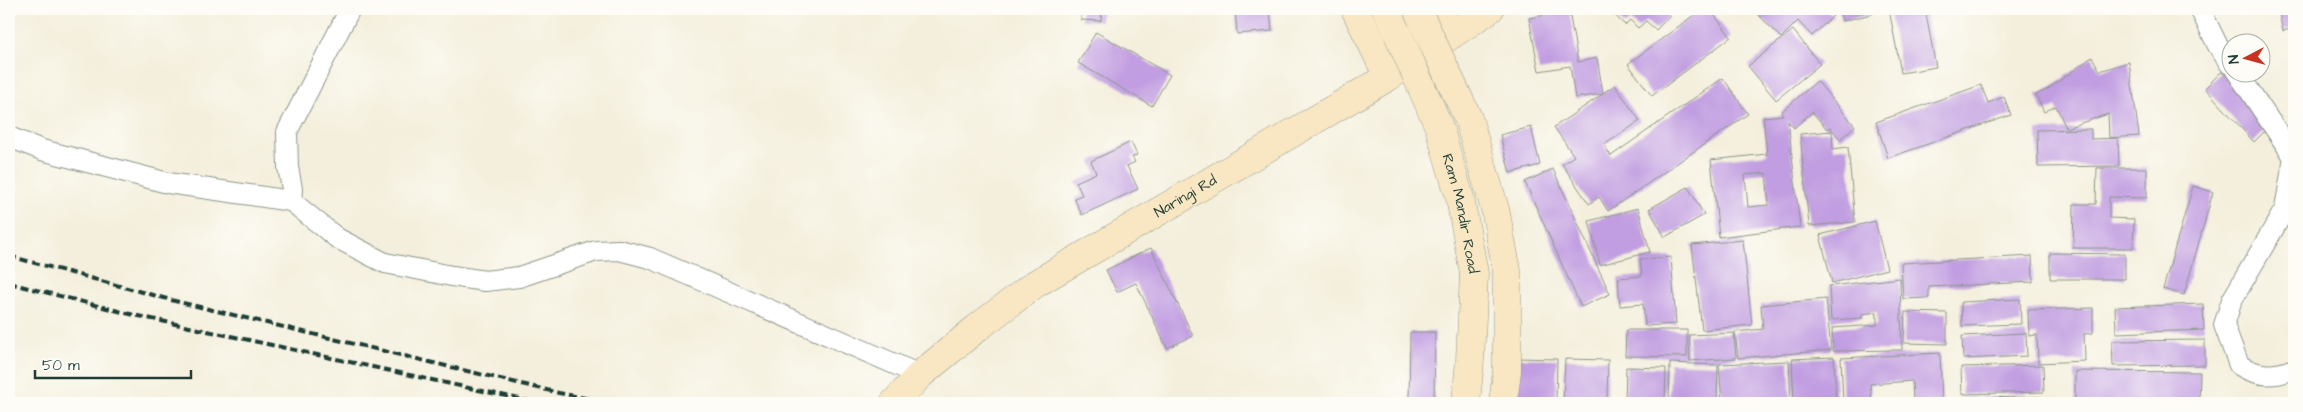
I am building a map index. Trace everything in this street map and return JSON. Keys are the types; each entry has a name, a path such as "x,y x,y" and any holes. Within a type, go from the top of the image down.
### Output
{"street":[{"path":"291,202 292,188 287,132 350,9"},
{"path":"1355,9 1388,77"},
{"name":"Ram Mandir Road","path":"1386,9 1439,127 1460,198 1474,273 1466,403"},
{"path":"1417,9 1468,118 1495,209 1507,271 1507,371 1503,403"},
{"path":"1438,9 1451,35"},
{"name":"Naringi Rd","path":"894,403 920,375 1035,284 1388,77 1490,9"},
{"path":"2200,9 2220,49"},
{"path":"2243,82 2294,157 2286,209 2232,300 2224,324 2239,365 2256,375 2283,373 2294,369"},
{"path":"9,138 42,150 168,182 291,202 338,238 385,263 452,276 485,281 519,276 596,251 619,250 650,258 920,375"}],"building":[{"path":"1081,9 1102,9 1101,21 1081,20"},
{"path":"1235,9 1270,9 1272,31 1237,34"},
{"path":"1608,9 1676,9 1656,30 1646,21 1638,28 1630,20 1625,25"},
{"path":"1702,9 1710,9 1731,37 1652,96 1628,64"},
{"path":"1753,9 1827,9 1833,16 1812,36 1798,21 1781,38"},
{"path":"1839,9 1871,9 1872,14 1842,21"},
{"path":"1889,9 1925,9 1936,67 1901,73"},
{"path":"2278,9 2294,9 2294,28 2283,31"},
{"path":"1569,11 1578,62 1597,58 1603,93 1615,85 1640,121 1604,145 1611,156 1723,78 1748,114 1608,211 1599,197 1589,204 1562,164 1574,156 1554,127 1603,94 1575,98 1570,66 1539,71 1529,18"},
{"path":"1793,30 1820,64 1776,100 1748,66"},
{"path":"1096,32 1170,75 1152,106 1078,63"},
{"path":"2092,57 2100,71 2129,62 2139,136 2109,138 2108,114 2066,128 2056,106 2044,112 2036,95 2048,89"},
{"path":"2220,73 2220,82 2232,82 2268,128 2254,142 2205,88"},
{"path":"1817,81 1855,126 1840,139 1830,127 1827,129 1812,112 1794,128 1788,121 1800,227 1719,237 1711,160 1767,154 1763,117 1783,115 1781,112","holes":["1766,173 1769,205 1748,207 1745,175"]},
{"path":"1981,85 1988,103 2004,97 2011,115 1888,158 1876,122"},
{"path":"1531,127 1540,165 1510,173 1500,135"},
{"path":"2091,129 2091,139 2118,138 2119,166 2038,167 2037,130"},
{"path":"1832,131 1833,149 1848,147 1855,222 1809,226 1800,134"},
{"path":"1131,142 1137,155 1132,157 1135,162 1127,166 1138,189 1082,215 1074,198 1082,195 1076,182 1096,173 1091,161"},
{"path":"2097,168 2147,168 2147,198 2109,197 2109,218 2134,219 2133,248 2073,248 2074,204 2096,204"},
{"path":"1553,169 1610,294 1581,307 1525,182"},
{"path":"2193,186 2213,192 2184,295 2163,289"},
{"path":"1688,187 1704,215 1665,237 1649,209"},
{"path":"1638,208 1650,252 1600,265 1589,221"},
{"path":"1875,221 1887,269 1832,283 1820,235"},
{"path":"1743,240 1752,325 1702,330 1692,245"},
{"path":"1151,248 1193,336 1167,348 1136,283 1117,292 1106,270"},
{"path":"2050,253 2125,254 2125,279 2050,279"},
{"path":"2032,256 2033,282 1929,287 1929,298 1903,299 1901,263"},
{"path":"1671,257 1676,324 1645,326 1643,304 1620,306 1618,278 1642,276 1640,259"},
{"path":"1900,278 1902,350 1833,351 1832,328 1877,325 1877,312 1862,314 1862,318 1831,320 1829,286"},
{"path":"1826,299 1831,350 1738,358 1735,332 1763,329 1761,305"},
{"path":"2020,299 2021,324 1962,326 1961,302"},
{"path":"2203,304 2204,330 2116,333 2115,307"},
{"path":"2093,308 2093,333 2084,334 2085,361 2038,363 2037,335 2029,336 2028,310"},
{"path":"1905,312 1947,313 1947,344 1904,343"},
{"path":"1626,330 1687,330 1687,357 1625,356"},
{"path":"1410,332 1435,332 1434,403 1409,403"},
{"path":"1734,333 1736,358 1690,361 1689,335"},
{"path":"2026,333 2027,356 1963,359 1962,336"},
{"path":"2205,340 2205,365 2113,366 2112,341"},
{"path":"1940,353 1942,403 1913,403 1912,381 1870,384 1872,403 1843,403 1841,358"},
{"path":"1834,357 1836,403 1794,403 1792,359"},
{"path":"1516,358 1557,359 1556,403 1514,403"},
{"path":"1565,359 1608,360 1607,403 1563,403"},
{"path":"1789,361 1791,403 1722,403 1719,364"},
{"path":"1670,363 1718,365 1717,403 1669,403"},
{"path":"2043,365 2044,392 1962,394 1961,367"},
{"path":"1626,367 1666,368 1665,403 1625,403"},
{"path":"2075,371 2200,372 2199,403 2075,403"},
{"path":"2042,397 2042,403 1962,403 1962,398"}],"railway":[{"path":"9,256 175,301 559,393 612,403"},
{"path":"9,283 134,315 538,403"}]}
